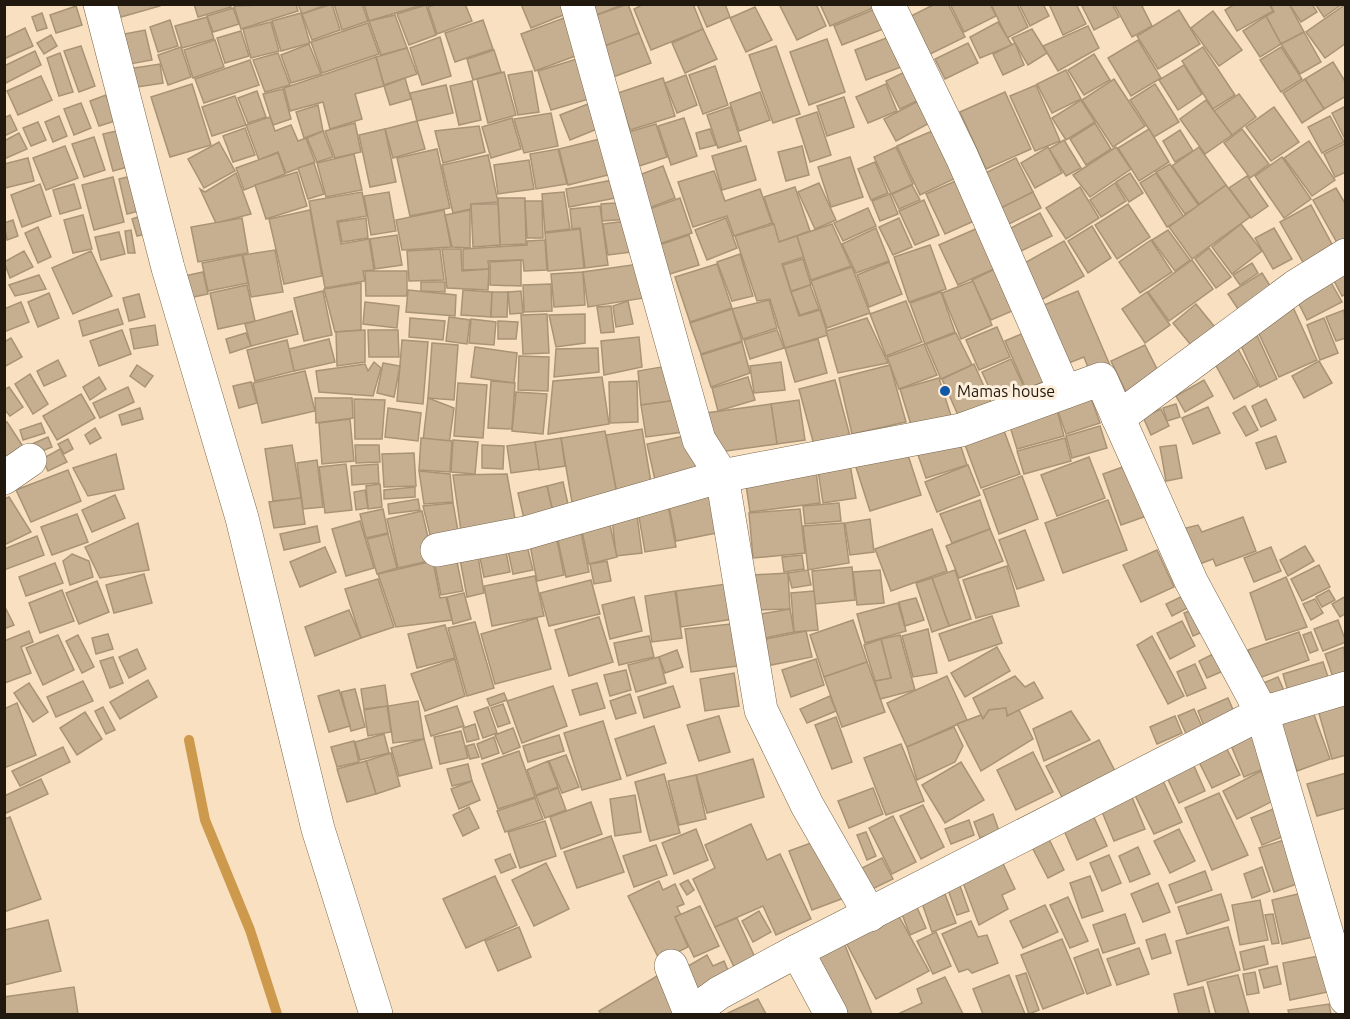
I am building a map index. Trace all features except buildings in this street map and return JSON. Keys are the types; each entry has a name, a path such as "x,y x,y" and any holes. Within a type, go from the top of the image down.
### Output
{"street":[{"path":"100,4 168,267 242,518 318,829 376,1014"},
{"path":"577,4 699,440 722,476 761,710 807,805 870,915"},
{"path":"888,4 962,157 1065,392"},
{"path":"1118,418 1296,286 1346,255"},
{"path":"437,550 525,533 722,476 961,430 1101,379 1191,580 1262,713 1346,999"},
{"path":"671,966 685,1001 692,1010 797,951 1262,713 1346,688"},
{"path":"797,951 831,1014"}],"waterway":[{"path":"189,740 205,820 250,930 277,1014"}],"place":[{"name":"Mamas house","path":"945,391"}]}
